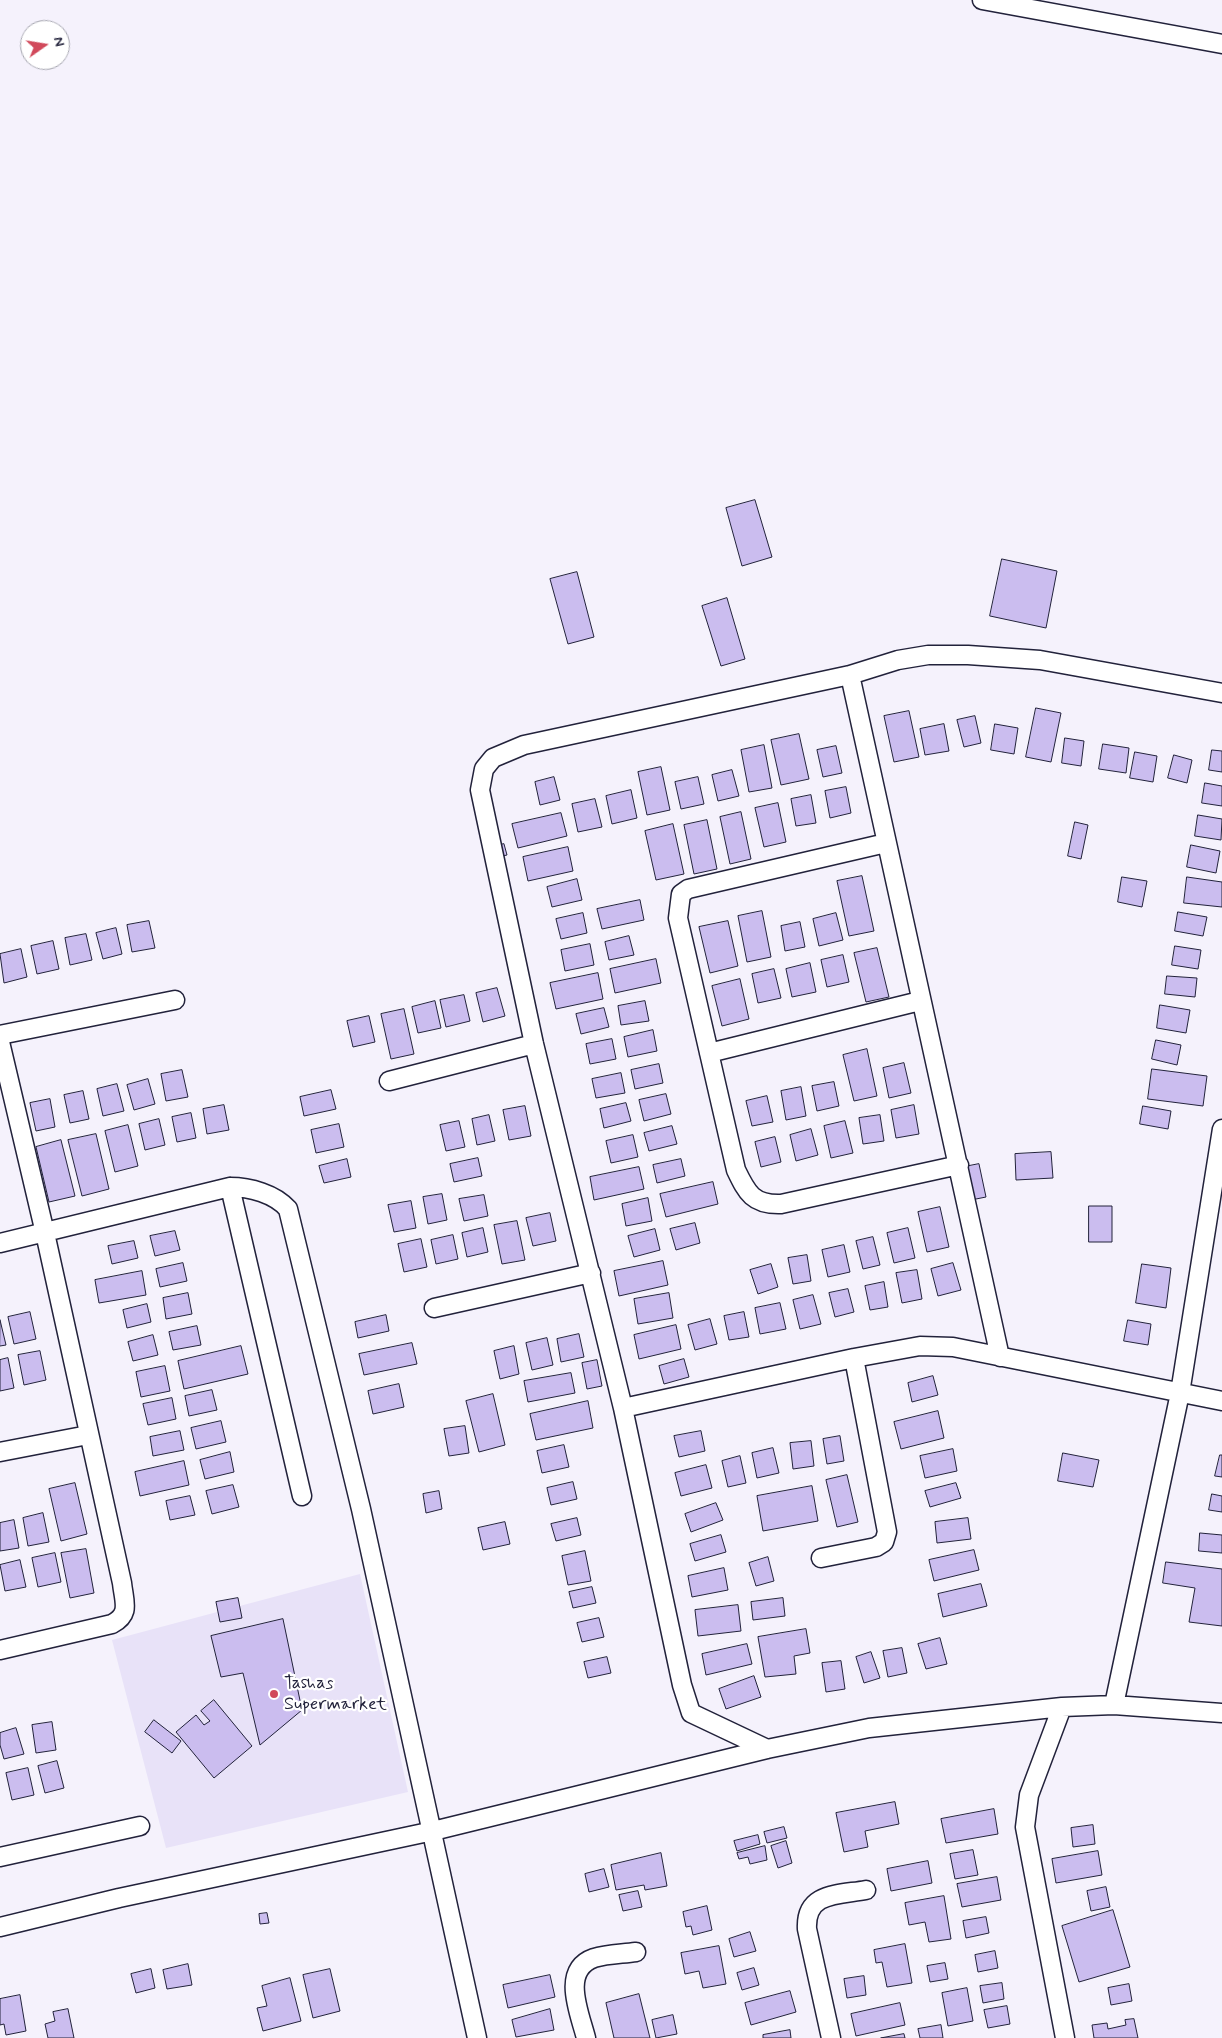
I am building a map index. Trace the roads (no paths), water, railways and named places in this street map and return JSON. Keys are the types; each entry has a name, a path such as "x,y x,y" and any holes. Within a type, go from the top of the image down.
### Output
{"street":[{"path":"982,0 1222,44"},
{"path":"767,1749 703,1721 692,1714 687,1703 623,1408 534,1044 480,790 484,769 493,758 524,745 850,674 898,660 928,655 968,655 1040,660 1222,693"},
{"path":"850,674 920,1001 959,1165 1000,1357"},
{"path":"886,843 688,889 681,894 678,918 736,1170 744,1187 755,1200 768,1204 781,1204 959,1165"},
{"path":"0,1035 175,1000"},
{"path":"709,1053 920,1001"},
{"path":"0,1042 45,1233 122,1583 125,1610 123,1616 112,1624 0,1650"},
{"path":"390,1081 534,1044"},
{"path":"1114,1705 1180,1393 1222,1129"},
{"path":"230,1187 302,1496"},
{"path":"0,1243 230,1187 240,1187 274,1196 288,1209 292,1218 361,1509 477,2038"},
{"path":"434,1308 591,1274"},
{"path":"623,1408 854,1358 920,1346 953,1347 1222,1401"},
{"path":"820,1558 876,1547 884,1542 887,1532 854,1358"},
{"path":"0,1452 88,1435"},
{"path":"0,1928 119,1898 433,1831 767,1749 907,1722 1062,1707 1114,1705 1222,1712"},
{"path":"1062,1707 1029,1794 1024,1827 1065,2038"},
{"path":"0,1857 140,1826"},
{"path":"831,2038 807,1929 807,1917 810,1908 817,1900 866,1890"},
{"path":"586,2038 575,1991 576,1974 582,1965 596,1957 636,1952"}],"place":[{"name":"Tashas Supermarket","path":"274,1694"}]}
